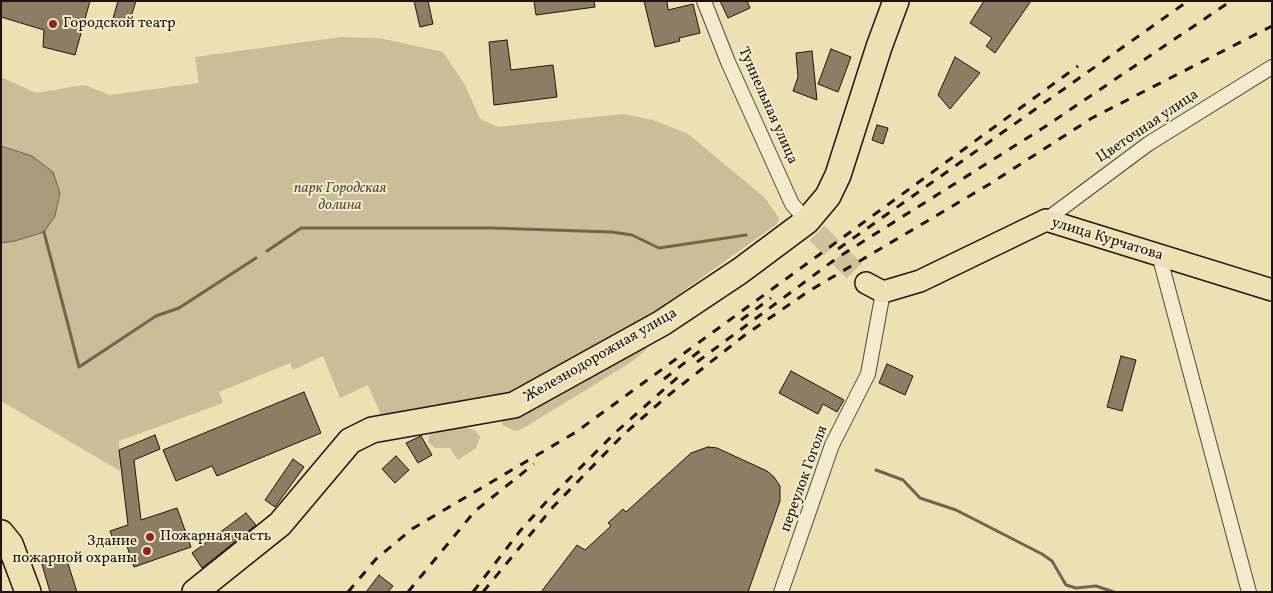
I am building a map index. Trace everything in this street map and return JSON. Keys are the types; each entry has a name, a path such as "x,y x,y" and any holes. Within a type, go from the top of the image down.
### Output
{"highway":[{"name":"Железнодорожная улица","path":"195,592 280,524 350,441 372,430 514,405 662,323 740,271 812,227 838,175 879,47 896,1"},
{"path":"1,534 10,544 28,592"}],"main road":[{"name":"улица Курчатова","path":"875,288 920,282 1046,220 1272,290"}],"street":[{"name":"Туннельная улица","path":"704,1 792,204 812,227"},
{"name":"Цветочная улица","path":"1046,220 1148,144 1272,67"},
{"path":"1159,255 1249,592"},
{"name":"переулок Гоголя","path":"781,592 832,445 868,374 875,288"}],"green space":[{"name":"парк Городская долина","path":"341,37 379,38 443,52 465,85 480,119 498,127 624,114 653,120 688,134 764,197 779,218 777,224 658,309 569,362 517,391 503,396 381,415 368,385 340,398 323,356 293,370 290,363 219,392 223,403 119,441 120,471 1,401 1,77 36,93 84,85 110,95 199,83 195,57"},
{"path":"645,346 647,349 630,363 522,429 515,431 502,425 502,419"},
{"path":"463,427 475,430 480,437 476,448 458,460 450,448 435,448 428,442 429,435"}],"shaded area":[{"path":"1,146 32,156 53,172 60,193 55,216 44,232 15,241 1,243"}],"building":[{"name":"Городской театр","path":"1,1 90,1 75,55 43,47 44,30 1,17"},
{"path":"118,1 136,1 128,26 112,22"},
{"path":"414,1 428,1 433,24 420,27"},
{"path":"534,1 594,1 595,7 536,15"},
{"path":"644,1 667,1 668,10 693,4 700,33 679,38 680,41 655,47"},
{"path":"720,1 747,1 750,8 728,18"},
{"path":"984,1 1031,1 995,53 986,46 992,38 970,23"},
{"path":"507,40 511,70 553,65 557,97 494,105 489,42"},
{"path":"831,49 851,57 838,92 818,84"},
{"path":"812,51 817,100 793,91 798,77 796,53"},
{"path":"955,57 980,73 950,109 938,95"},
{"path":"877,125 888,128 883,144 872,140"},
{"path":"1121,356 1136,360 1122,411 1107,407"},
{"path":"887,364 913,376 905,395 879,383"},
{"path":"791,371 844,400 837,412 823,404 818,414 779,393"},
{"path":"304,392 321,433 217,476 212,466 176,481 163,450"},
{"name":"Пожарная часть","path":"155,435 160,449 134,460 141,520 177,508 191,547 134,567 126,543 116,547 110,531 128,525 119,450"},
{"path":"421,436 432,455 418,463 406,443"},
{"path":"708,447 717,448 767,471 780,486 780,501 748,592 541,592 577,545 585,550 611,526 608,523 623,509 626,512 691,453"},
{"path":"396,456 409,470 395,483 382,469"},
{"path":"293,459 304,467 275,507 265,500"},
{"path":"246,513 256,525 202,568 192,553"},
{"path":"65,554 77,592 50,592 41,561"},
{"path":"379,575 393,586 388,592 366,592"}],"waterway":[{"path":"267,251 301,228 492,228 612,232 632,235 659,248 746,235"},
{"path":"44,232 79,367 156,316 179,308 256,258"},
{"path":"876,470 903,480 920,498 956,510 1042,554 1052,561 1066,585 1076,588 1096,586 1114,592"}],"tunnel":[{"path":"817,233 866,283"}],"railway":[{"path":"838,249 1188,1"},
{"path":"697,362 837,258 1043,128 1231,1"},
{"path":"483,592 553,507 623,435 665,398 745,335 809,291 988,185 1092,118 1272,26"},
{"path":"348,592 376,559 412,529 576,432 1078,66"},
{"path":"741,320 771,298"},
{"path":"664,379 701,350"},
{"path":"473,592 520,531 547,501 617,431 678,377"},
{"path":"408,592 475,511 534,464"}],"place":[{"name":"Городской театр","path":"53,24"},
{"name":"Пожарная часть","path":"150,537"},
{"name":"Здание пожарной охраны","path":"147,551"}]}
